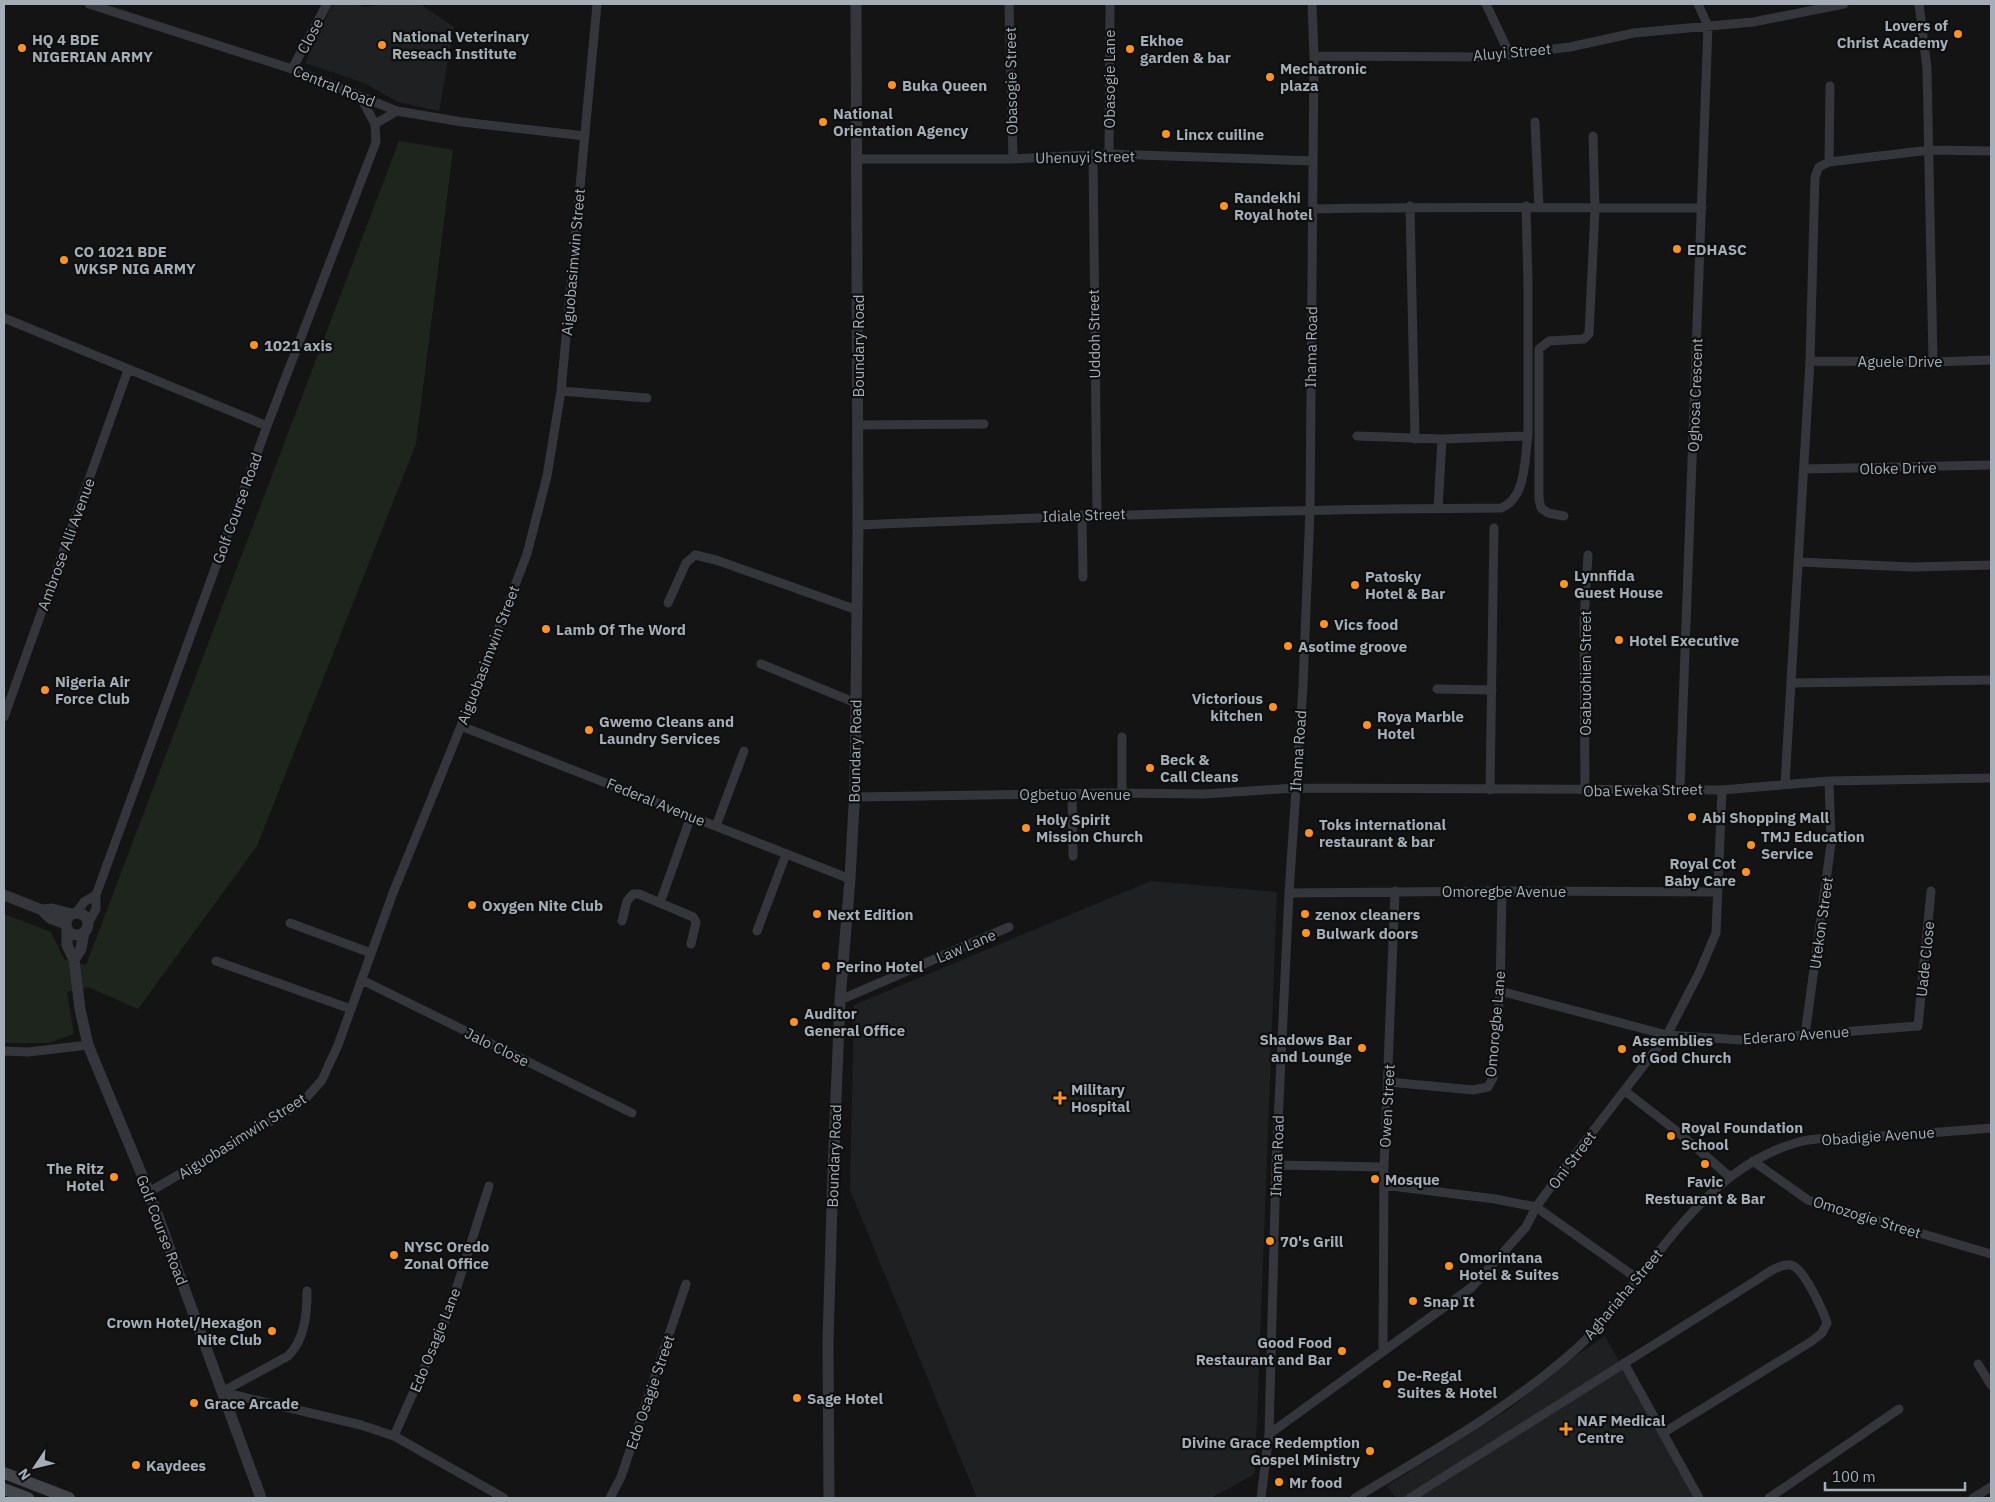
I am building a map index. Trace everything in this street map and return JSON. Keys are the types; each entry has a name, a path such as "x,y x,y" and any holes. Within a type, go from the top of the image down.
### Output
{"main road":[{"path":"4,1473 69,1498"},
{"path":"4,1489 28,1498"}],"street":[{"name":"Central Road","path":"89,4 292,69 397,111 462,122 585,136"},
{"name":"Close","path":"292,69 327,4"},
{"name":"Aiguobasimwin Street","path":"149,1192 288,1111 307,1097 322,1080 362,980 392,893 461,726 527,554 547,476 561,391 597,4"},
{"name":"Boundary Road","path":"829,1498 828,1341 840,1000 850,879 856,703 858,159 856,4"},
{"name":"Obasogie Street","path":"1009,4 1013,159"},
{"name":"Obasogie Lane","path":"1109,154 1110,4"},
{"name":"Ihama Road","path":"1261,1498 1268,1434 1276,1165 1289,893 1303,686 1310,509 1314,56 1312,4"},
{"path":"1486,4 1510,55"},
{"name":"Oghosa Crescent","path":"1680,788 1708,26 1698,4"},
{"name":"Aluyi Street","path":"1314,56 1486,57 1510,55 1570,46 1634,33 1754,22 1844,4"},
{"path":"1919,4 1928,68 1933,362"},
{"path":"1829,162 1830,86"},
{"path":"361,98 375,124 397,111"},
{"path":"1534,122 1539,206"},
{"name":"Golf Course Road","path":"261,1498 149,1192 88,1045 80,1009 74,960 66,945 70,920 84,902 96,895 267,426 376,142 375,124"},
{"path":"1564,516 1548,513 1541,508 1539,499 1539,349 1549,341 1584,339 1589,334 1595,209 1593,136"},
{"path":"1785,784 1800,562 1810,361 1815,177 1819,167 1829,162 1930,150 1991,151"},
{"name":"Uddoh Street","path":"1093,154 1097,514"},
{"name":"Uhenuyi Street","path":"858,159 1013,159 1109,154 1313,161"},
{"path":"1312,209 1410,206 1539,206 1595,209 1702,208"},
{"path":"1410,206 1415,438"},
{"name":"Idiale Street","path":"858,524 1097,514 1310,509 1501,508 1508,505 1520,490 1528,436 1526,206"},
{"path":"4,318 267,426"},
{"name":"Aguele Drive","path":"1810,361 1933,362 1991,360"},
{"name":"Ambrose Alli Avenue","path":"4,717 128,370"},
{"path":"561,391 647,398"},
{"path":"858,425 984,424"},
{"path":"1357,436 1442,439 1528,436"},
{"path":"1438,508 1442,439"},
{"name":"Oloke Drive","path":"1804,469 1991,465"},
{"path":"1082,515 1083,577"},
{"path":"1490,790 1494,528"},
{"path":"668,603 686,564 695,555 710,558 857,610"},
{"name":"Osabuohien Street","path":"1585,791 1584,640 1588,555"},
{"path":"1800,562 1912,566 1991,565"},
{"path":"761,664 856,703"},
{"path":"1792,683 1991,680"},
{"path":"1437,689 1492,690"},
{"name":"Federal Avenue","path":"461,726 850,879"},
{"path":"1122,736 1122,793"},
{"path":"716,826 744,751"},
{"name":"Oba Eweka Street","path":"1295,788 1585,791 1680,788 1722,790 1829,780 1991,778"},
{"name":"Utekon Street","path":"1805,1034 1832,844 1829,780"},
{"name":"Ogbetuo Avenue","path":"854,797 1072,793 1204,794 1295,788"},
{"name":"Oni Street","path":"1268,1434 1472,1287 1526,1227 1536,1207 1667,1035 1699,973 1716,933 1722,790"},
{"path":"1072,793 1073,856"},
{"path":"660,903 690,816"},
{"path":"756,931 786,854"},
{"name":"Omoregbe Avenue","path":"1289,893 1395,891 1718,892"},
{"name":"Owen Street","path":"1383,1351 1384,1167 1389,1082 1395,891"},
{"name":"Omorogbe Lane","path":"1389,1082 1473,1090 1488,1087 1492,1078 1500,991 1502,891"},
{"name":"Uade Close","path":"1918,1026 1931,892"},
{"path":"622,921 627,901 633,894 639,894 693,917 696,922 691,944"},
{"path":"4,895 42,910 50,918 70,920 83,914 86,928"},
{"path":"74,960 81,949 86,928 96,909 96,895"},
{"path":"70,920 77,935 86,928"},
{"path":"290,923 371,953"},
{"name":"Law Lane","path":"840,1000 1009,927"},
{"path":"216,962 351,1009"},
{"name":"Jalo Close","path":"362,980 632,1113"},
{"name":"Ederaro Avenue","path":"1500,991 1667,1035 1740,1040 1918,1026"},
{"path":"4,1051 28,1052 88,1045"},
{"path":"1625,1091 1679,1133 1730,1177"},
{"name":"Obadigie Avenue","path":"1730,1177 1753,1161 1799,1142 1991,1128"},
{"name":"Omozogie Street","path":"1753,1161 1808,1200 1991,1254"},
{"path":"1276,1165 1384,1167"},
{"name":"Aghariaha Street","path":"1356,1498 1466,1430 1554,1368 1602,1324 1690,1212 1730,1177"},
{"path":"1384,1185 1494,1199 1536,1207 1638,1279"},
{"name":"Edo Osagie Lane","path":"394,1436 448,1312 489,1186"},
{"path":"1410,1498 1624,1363 1783,1266 1792,1265 1798,1270 1822,1306 1827,1323 1822,1333 1663,1433"},
{"name":"Edo Osagie Street","path":"610,1498 621,1477 686,1284"},
{"path":"222,1392 288,1356 297,1348 307,1309 307,1291"},
{"path":"1624,1363 1699,1498"},
{"path":"1978,1364 1991,1385"},
{"path":"222,1392 361,1425 394,1436 504,1498"},
{"path":"1769,1498 1899,1409"},
{"path":"1973,1498 1991,1487"}],"shaded area":[{"name":"National Veterinary Reseach Institute","path":"336,4 356,4 365,7 383,4 420,4 454,27 439,111 398,102 364,83 305,63 330,9"},
{"path":"399,141 453,150 416,444 257,846 138,1009 88,987 67,992 74,1034 48,1043 4,1043 4,914 51,932 64,959 86,965"},
{"name":"Military Hospital","path":"1151,881 1277,892 1255,1474 1211,1498 977,1498 850,1190 854,1005"},
{"name":"NAF Medical Centre","path":"1605,1336 1695,1498 1396,1498 1387,1486 1512,1407 1565,1363"}],"place":[{"name":"Lovers of Christ Academy","path":"1958,34"},
{"name":"National Veterinary Reseach Institute","path":"382,45"},
{"name":"HQ 4 BDE NIGERIAN ARMY","path":"22,48"},
{"name":"Ekhoe garden & bar","path":"1130,49"},
{"name":"Mechatronic plaza","path":"1270,77"},
{"name":"Buka Queen","path":"892,85"},
{"name":"National Orientation Agency","path":"823,122"},
{"name":"Lincx cuiline","path":"1166,134"},
{"name":"Randekhi Royal hotel","path":"1224,206"},
{"name":"EDHASC","path":"1677,249"},
{"name":"CO 1021 BDE WKSP NIG ARMY","path":"64,260"},
{"name":"1021 axis","path":"254,345"},
{"name":"Lynnfida Guest House","path":"1564,584"},
{"name":"Patosky Hotel & Bar","path":"1355,585"},
{"name":"Vics food","path":"1324,624"},
{"name":"Lamb Of The Word","path":"546,629"},
{"name":"Hotel Executive","path":"1619,640"},
{"name":"Asotime groove","path":"1288,646"},
{"name":"Nigeria Air Force Club","path":"45,690"},
{"name":"Victorious kitchen","path":"1273,707"},
{"name":"Roya Marble Hotel","path":"1367,725"},
{"name":"Gwemo Cleans and Laundry Services","path":"589,730"},
{"name":"Beck & Call Cleans","path":"1150,768"},
{"name":"Abi Shopping Mall","path":"1692,817"},
{"name":"Holy Spirit Mission Church","path":"1026,828"},
{"name":"Toks international restaurant & bar","path":"1309,833"},
{"name":"TMJ Education Service","path":"1751,845"},
{"name":"Royal Cot Baby Care","path":"1746,872"},
{"name":"Oxygen Nite Club","path":"472,905"},
{"name":"Next Edition","path":"817,914"},
{"name":"zenox cleaners","path":"1305,914"},
{"name":"Bulwark doors","path":"1306,933"},
{"name":"Perino Hotel","path":"826,966"},
{"name":"Auditor General Office","path":"794,1022"},
{"name":"Shadows Bar and Lounge","path":"1362,1048"},
{"name":"Assemblies of God Church","path":"1622,1049"},
{"name":"Military Hospital","path":"1060,1098"},
{"name":"Royal Foundation School","path":"1671,1136"},
{"name":"Favic Restuarant & Bar","path":"1705,1164"},
{"name":"The Ritz Hotel","path":"114,1177"},
{"name":"Mosque","path":"1375,1179"},
{"name":"70's Grill","path":"1270,1241"},
{"name":"NYSC Oredo Zonal Office","path":"394,1255"},
{"name":"Omorintana Hotel & Suites","path":"1449,1266"},
{"name":"Snap It","path":"1413,1301"},
{"name":"Crown Hotel/Hexagon Nite Club","path":"272,1331"},
{"name":"Good Food Restaurant and Bar","path":"1342,1351"},
{"name":"De-Regal Suites & Hotel","path":"1387,1384"},
{"name":"Sage Hotel","path":"797,1398"},
{"name":"Grace Arcade","path":"194,1403"},
{"name":"NAF Medical Centre","path":"1566,1429"},
{"name":"Divine Grace Redemption Gospel Ministry","path":"1370,1451"},
{"name":"Kaydees","path":"136,1465"},
{"name":"Mr food","path":"1279,1482"}]}
